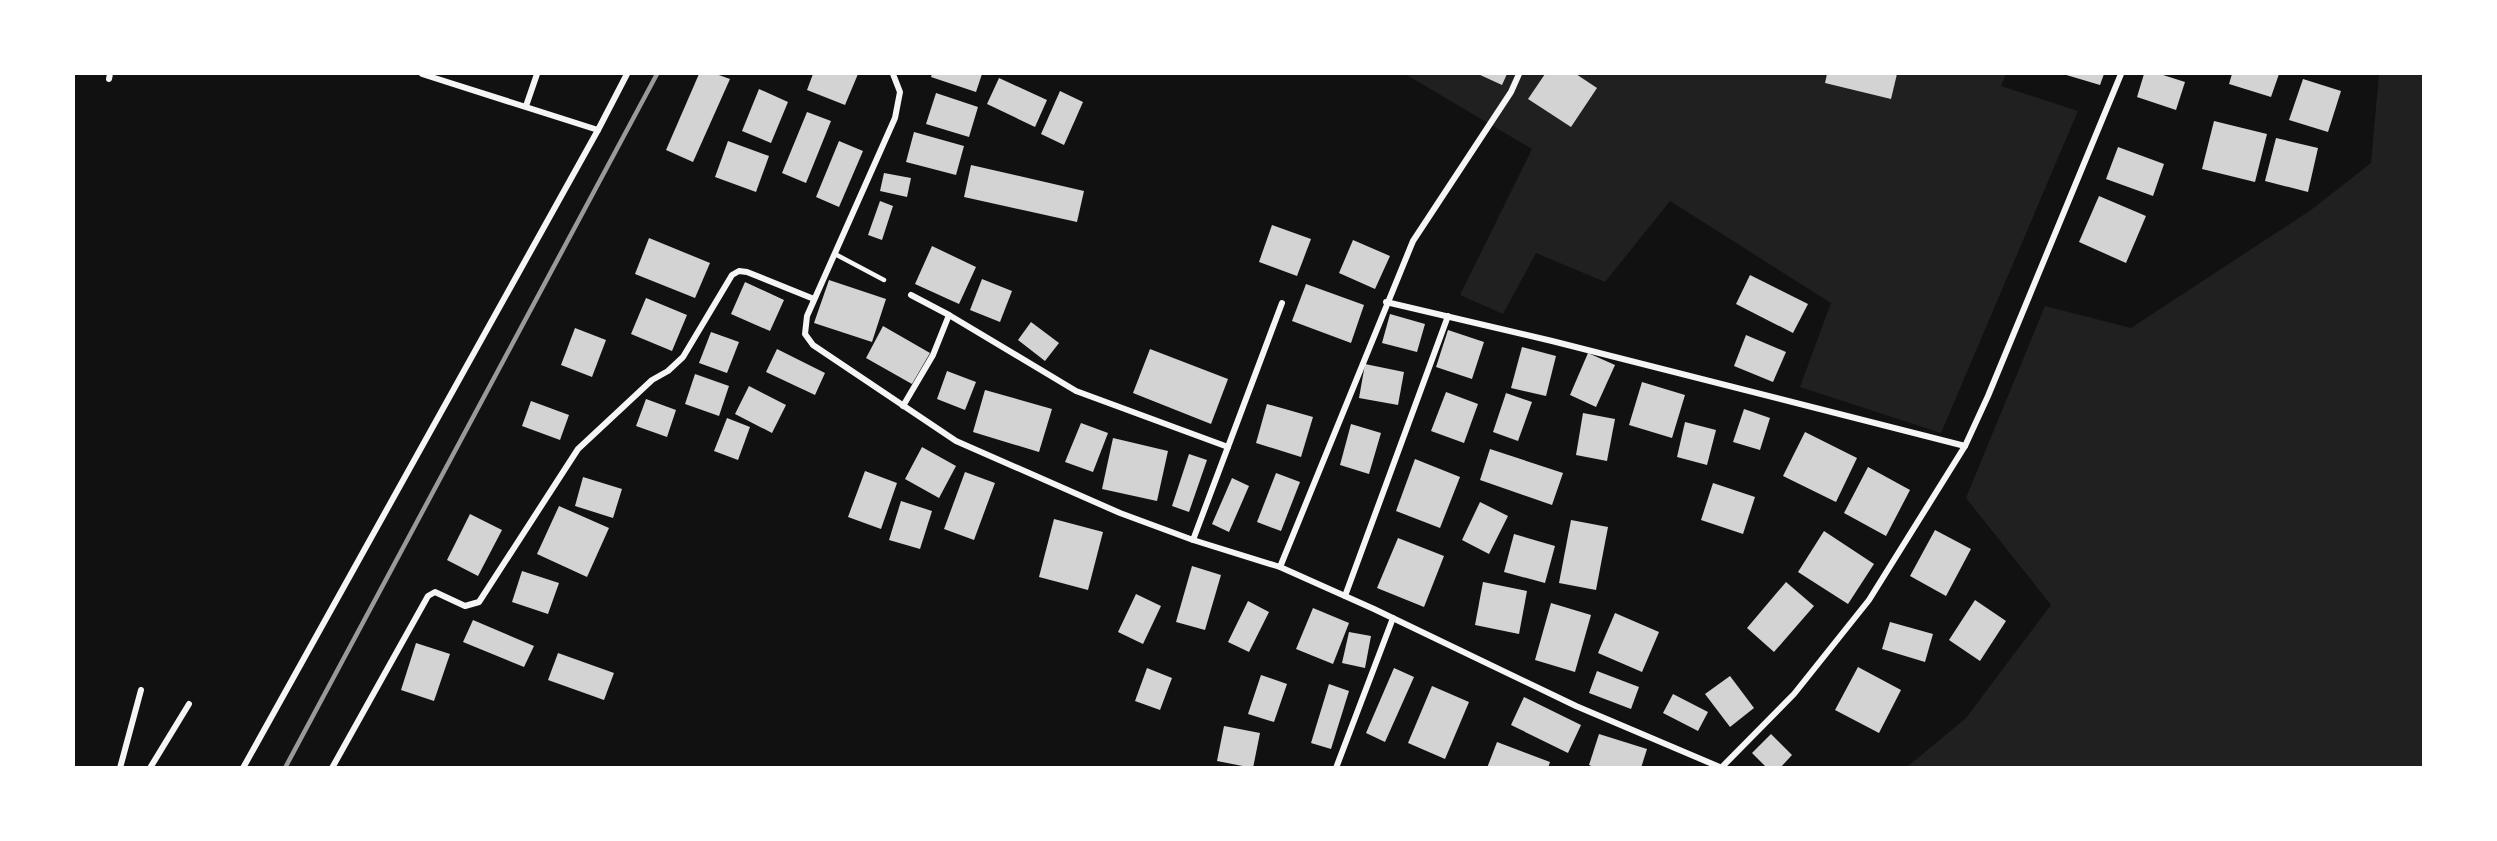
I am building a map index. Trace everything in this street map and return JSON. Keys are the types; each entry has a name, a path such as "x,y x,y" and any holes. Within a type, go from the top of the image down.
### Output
{"street":[{"path":"422,74 441,77 598,130"},
{"path":"526,106 537,74"},
{"path":"243,768 627,74"},
{"path":"892,74 900,92 895,118 807,316 805,334 813,345 956,441 1120,513 1193,540 1280,567 1393,618 1576,706 1722,767 1794,694 1869,600 1965,446 1988,396 2121,74"},
{"path":"1280,567 1386,302 1413,241 1511,92 1519,74"},
{"path":"332,768 428,596 435,592 465,606 479,602 578,449 652,380 668,371 683,357 732,275 739,271 747,272 814,299"},
{"path":"911,295 950,315 1076,390 1228,447"},
{"path":"1386,302 1448,315 1965,446"},
{"path":"1193,540 1282,303"},
{"path":"903,406 933,355 950,315"},
{"path":"1345,596 1448,315"},
{"path":"1336,768 1393,618"},
{"path":"120,768 141,690"},
{"path":"150,768 189,704"}],"lane":[{"path":"835,254 884,280"}],"shaded area":[{"path":"1405,74 2006,74 2001,86 2078,111 1941,433 1800,387 1831,303 1670,201 1605,282 1536,253 1503,314 1460,295 1532,149"},
{"path":"2379,74 2423,74 2423,767 1907,767 1966,718 2051,605 1966,498 2045,306 2131,328 2311,210 2371,163"}],"building":[{"path":"699,74 716,74 730,79 693,162 666,150"},
{"path":"813,74 858,74 845,105 807,90"},
{"path":"932,74 982,74 976,92 931,77"},
{"path":"1478,74 1507,74 1502,85"},
{"path":"1545,74 1576,74 1597,88 1571,127 1528,99"},
{"path":"1827,74 1897,74 1891,99 1825,83"},
{"path":"2063,74 2104,74 2100,85"},
{"path":"2144,74 2160,74 2185,82 2176,110 2137,97"},
{"path":"2232,74 2279,74 2271,97 2229,84"},
{"path":"999,78 1047,100 1035,127 987,104"},
{"path":"2303,79 2341,91 2328,132 2289,120"},
{"path":"759,89 788,102 771,143 742,131"},
{"path":"1060,91 1083,102 1064,145 1041,134"},
{"path":"936,93 978,107 969,137 926,124"},
{"path":"807,112 831,121 806,183 782,173"},
{"path":"2214,121 2267,134 2255,182 2202,169"},
{"path":"914,132 964,146 956,175 906,162"},
{"path":"2276,138 2318,148 2308,192 2265,181"},
{"path":"728,141 769,156 756,192 715,177"},
{"path":"839,141 863,151 839,207 816,197"},
{"path":"2118,147 2164,164 2153,196 2106,179"},
{"path":"971,165 1084,191 1077,222 964,197"},
{"path":"884,173 911,178 907,197 880,191"},
{"path":"2099,196 2146,216 2126,263 2079,242"},
{"path":"880,201 893,206 882,240 868,235"},
{"path":"1272,225 1311,239 1297,276 1259,262"},
{"path":"649,238 710,263 695,298 635,274"},
{"path":"1353,240 1390,256 1375,289 1339,273"},
{"path":"932,246 976,267 959,304 915,284"},
{"path":"1750,275 1808,304 1793,333 1736,304"},
{"path":"982,279 1012,291 1000,322 970,310"},
{"path":"829,280 886,299 872,342 814,323"},
{"path":"745,282 784,300 770,331 731,314"},
{"path":"1306,284 1364,305 1351,343 1292,321"},
{"path":"646,298 687,315 672,351 631,334"},
{"path":"1390,314 1425,324 1417,352 1382,343"},
{"path":"1031,322 1059,343 1045,361 1018,340"},
{"path":"883,326 930,353 912,384 866,358"},
{"path":"575,328 606,340 592,377 561,365"},
{"path":"1448,330 1484,342 1472,379 1436,367"},
{"path":"711,332 739,342 727,373 699,363"},
{"path":"1746,335 1786,352 1773,382 1734,366"},
{"path":"1522,347 1556,356 1546,396 1511,388"},
{"path":"777,349 825,373 815,395 766,372"},
{"path":"1150,349 1228,379 1211,424 1133,393"},
{"path":"1588,353 1615,365 1596,407 1570,395"},
{"path":"1365,364 1404,372 1398,405 1359,398"},
{"path":"947,371 976,382 965,410 937,399"},
{"path":"695,374 729,386 719,416 685,404"},
{"path":"1642,382 1685,395 1672,438 1629,425"},
{"path":"749,386 786,405 772,433 735,414"},
{"path":"985,390 1052,409 1039,452 973,432"},
{"path":"1446,392 1478,404 1464,443 1431,431"},
{"path":"1506,393 1532,402 1518,441 1493,432"},
{"path":"646,399 676,410 667,437 636,426"},
{"path":"531,401 569,415 560,440 522,426"},
{"path":"1267,404 1313,417 1301,457 1256,443"},
{"path":"1744,409 1770,418 1760,450 1733,442"},
{"path":"1583,413 1615,419 1607,461 1576,455"},
{"path":"727,418 750,427 738,460 714,451"},
{"path":"1685,422 1716,430 1707,465 1677,457"},
{"path":"1081,423 1108,433 1093,472 1065,462"},
{"path":"1351,424 1381,433 1369,474 1340,465"},
{"path":"1805,432 1857,458 1836,502 1783,476"},
{"path":"1113,438 1168,451 1157,501 1102,489"},
{"path":"922,447 956,466 939,498 905,479"},
{"path":"1490,449 1563,473 1552,505 1480,480"},
{"path":"1189,454 1207,460 1189,512 1172,506"},
{"path":"1415,459 1460,477 1440,528 1396,511"},
{"path":"1868,467 1910,490 1886,536 1844,513"},
{"path":"865,471 897,483 881,529 848,517"},
{"path":"965,472 995,483 974,540 944,529"},
{"path":"1276,473 1300,482 1281,531 1257,522"},
{"path":"583,477 622,489 613,518 575,506"},
{"path":"1232,478 1249,486 1229,532 1212,524"},
{"path":"1713,483 1755,497 1743,534 1701,520"},
{"path":"901,501 932,511 920,549 889,540"},
{"path":"1480,502 1508,516 1489,554 1462,540"},
{"path":"559,506 609,528 587,577 537,554"},
{"path":"470,514 502,530 478,576 447,560"},
{"path":"1054,519 1103,532 1088,590 1039,577"},
{"path":"1571,520 1608,527 1596,590 1559,583"},
{"path":"1935,530 1971,549 1946,596 1910,576"},
{"path":"1824,531 1874,564 1848,604 1798,572"},
{"path":"1514,534 1555,546 1545,583 1504,572"},
{"path":"1398,538 1444,556 1424,607 1377,588"},
{"path":"1192,566 1221,575 1205,630 1176,622"},
{"path":"522,571 559,583 548,614 512,602"},
{"path":"1483,582 1527,591 1519,634 1475,625"},
{"path":"1786,582 1814,606 1774,652 1747,628"},
{"path":"1136,594 1161,606 1143,644 1118,632"},
{"path":"1975,600 2006,621 1980,661 1949,640"},
{"path":"1248,601 1269,612 1249,652 1228,642"},
{"path":"1551,603 1591,615 1575,672 1535,660"},
{"path":"1313,608 1349,623 1333,664 1296,649"},
{"path":"1615,613 1659,632 1642,672 1598,653"},
{"path":"473,620 534,646 524,667 463,642"},
{"path":"1890,622 1933,634 1925,662 1882,649"},
{"path":"1349,632 1371,636 1365,668 1342,663"},
{"path":"416,643 450,654 434,701 401,690"},
{"path":"558,653 614,673 604,700 548,680"},
{"path":"1858,667 1901,690 1879,733 1835,710"},
{"path":"1147,668 1172,678 1160,710 1135,701"},
{"path":"1394,668 1414,677 1385,742 1366,733"},
{"path":"1597,671 1639,687 1631,709 1589,693"},
{"path":"1261,675 1287,684 1274,722 1248,714"},
{"path":"1730,676 1754,708 1730,727 1705,694"},
{"path":"1329,684 1349,691 1331,749 1311,743"},
{"path":"1432,686 1469,702 1445,759 1408,743"},
{"path":"1673,694 1708,712 1698,731 1663,713"},
{"path":"1524,697 1581,725 1568,753 1511,725"},
{"path":"1224,726 1260,733 1253,768 1217,761"},
{"path":"1599,734 1647,749 1641,768 1596,768 1589,765"},
{"path":"1771,734 1792,755 1780,768 1767,768 1752,753"},
{"path":"1497,742 1550,762 1548,768 1487,768"}],"railway":[{"path":"285,768 657,74"}]}
